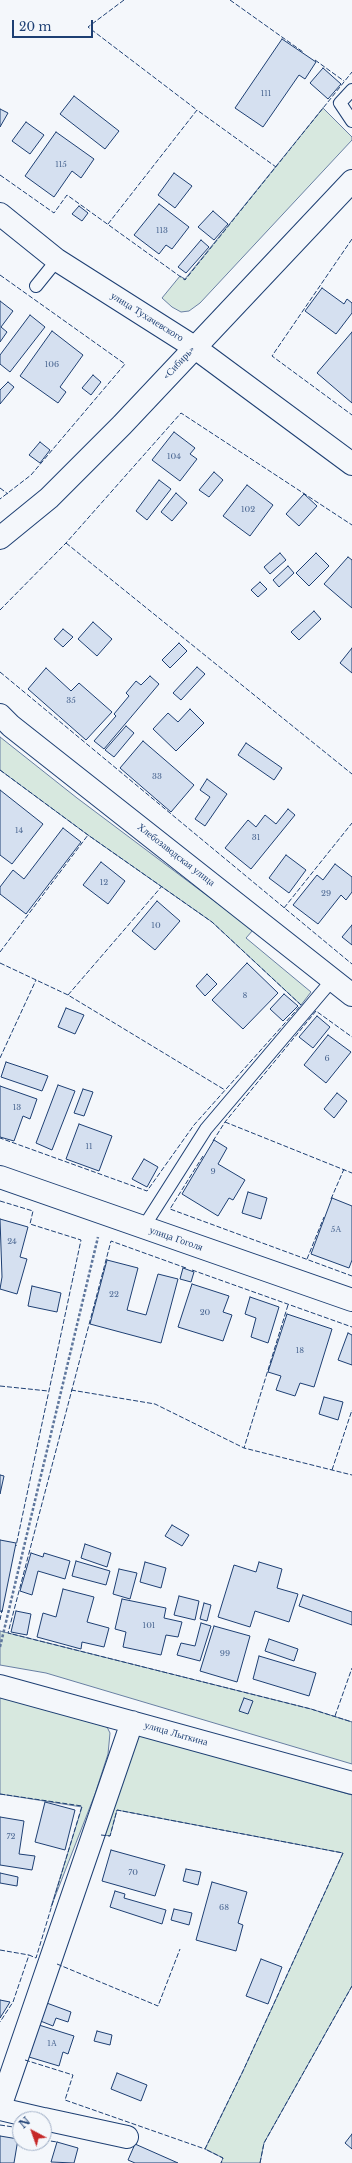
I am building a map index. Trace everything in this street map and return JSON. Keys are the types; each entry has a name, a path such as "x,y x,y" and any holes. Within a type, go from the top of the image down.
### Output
{"main road":[{"name":"«Сибирь»","path":"0,538 48,498 122,425 352,181"},
{"name":"улица Тухачевского","path":"0,214 56,260 194,347 352,464"},
{"name":"Хлебозаводская улица","path":"0,715 11,726 352,995"},
{"name":"улица Гоголя","path":"0,1176 143,1228 352,1300"},
{"name":"улица Лыткина","path":"0,1686 352,1783"},
{"path":"12,2111 0,2108 132,1722"},
{"path":"52,2121 128,2137"}],"lane":[{"path":"352,90 340,103 352,121"},
{"path":"36,286 56,260"},
{"path":"143,1228 206,1129 333,979"}],"path":[{"path":"0,1647 103,1213"}],"shaded area":[{"path":"323,108 352,137 352,140 200,303 189,311 181,312 172,307 162,298 180,276 185,279"},
{"path":"0,737 77,798 253,930 246,938 311,992 301,1005 212,922 88,835 0,770"},
{"path":"0,1631 311,1709 352,1722 352,1764 46,1673 0,1665"},
{"path":"0,1696 107,1727 110,1733 108,1754 95,1794 51,1907 82,1807 0,1794"},
{"path":"137,1734 352,1795 352,1986 264,2143 260,2163 221,2163 223,2158 205,2149 243,2071 343,1853 117,1810 110,1836 99,1834"}],"building":[{"path":"282,39 316,62 305,79 299,75 263,127 235,108"},
{"path":"323,68 341,84 328,99 310,83"},
{"path":"74,96 119,131 105,149 60,114"},
{"path":"0,109 8,113 0,127"},
{"path":"26,122 44,135 30,154 12,141"},
{"path":"56,132 94,159 81,178 72,171 54,197 25,176"},
{"path":"174,173 192,186 175,208 158,195"},
{"path":"159,204 189,227 172,249 166,245 159,254 134,235"},
{"path":"79,206 88,213 82,221 72,214"},
{"path":"213,211 228,224 214,240 198,227"},
{"path":"201,240 209,247 186,273 178,267"},
{"path":"322,288 344,304 347,299 352,303 352,313 336,334 305,311"},
{"path":"0,301 13,311 1,327 7,332 0,342"},
{"path":"30,315 45,327 10,372 0,364 0,355"},
{"path":"52,331 83,355 60,387 66,392 58,403 20,376"},
{"path":"352,332 352,403 317,373"},
{"path":"93,375 101,382 91,395 82,388"},
{"path":"8,382 14,387 0,404 0,390"},
{"path":"174,432 195,448 190,454 197,459 180,481 152,460"},
{"path":"40,442 50,450 40,463 29,455"},
{"path":"214,472 223,480 209,497 199,490"},
{"path":"159,480 171,489 147,520 136,511"},
{"path":"247,485 273,505 250,536 223,516"},
{"path":"176,493 187,503 172,521 161,512"},
{"path":"304,494 317,506 299,526 286,514"},
{"path":"280,553 286,560 270,574 264,567"},
{"path":"316,553 329,566 309,586 296,573"},
{"path":"348,557 352,560 352,608 324,584"},
{"path":"288,566 294,573 279,587 273,580"},
{"path":"260,582 267,589 258,597 251,590"},
{"path":"314,611 321,619 299,640 291,632"},
{"path":"93,622 112,639 97,656 78,639"},
{"path":"63,629 73,637 63,647 54,639"},
{"path":"179,643 187,651 170,668 162,660"},
{"path":"352,648 352,673 340,663"},
{"path":"197,667 205,674 181,700 173,693"},
{"path":"46,668 71,691 79,683 112,712 86,740 28,689"},
{"path":"150,676 159,684 104,749 94,741 116,716 114,714 129,696 126,693 136,681 141,685"},
{"path":"190,709 204,723 176,751 153,729 168,713 178,722"},
{"path":"126,726 134,733 114,757 105,750"},
{"path":"143,741 194,785 171,812 120,768"},
{"path":"246,743 282,768 274,780 238,755"},
{"path":"207,779 227,794 205,826 195,819 210,797 200,790"},
{"path":"0,790 43,824 12,864 0,855"},
{"path":"288,809 295,815 251,869 225,848 248,820 256,827 265,815 276,824"},
{"path":"63,828 81,842 26,914 0,894 0,887 13,870 24,879"},
{"path":"286,855 306,870 289,893 269,878"},
{"path":"101,862 125,881 108,904 83,885"},
{"path":"335,864 352,877 352,892 346,900 341,895 318,924 293,905 317,875 323,880"},
{"path":"157,901 180,921 155,950 132,931"},
{"path":"352,925 352,945 342,937"},
{"path":"247,963 278,993 243,1029 212,1000"},
{"path":"207,974 217,984 205,996 196,986"},
{"path":"284,994 298,1006 283,1021 270,1009"},
{"path":"66,1008 84,1015 75,1034 58,1027"},
{"path":"317,1016 330,1027 313,1048 299,1037"},
{"path":"328,1035 351,1052 326,1083 304,1065"},
{"path":"6,1062 48,1076 42,1091 1,1077"},
{"path":"58,1085 75,1091 52,1150 36,1143"},
{"path":"0,1086 37,1099 30,1119 23,1116 14,1141 0,1137"},
{"path":"83,1089 93,1092 84,1116 74,1113"},
{"path":"337,1093 347,1101 334,1118 324,1109"},
{"path":"79,1124 112,1136 99,1171 66,1159"},
{"path":"214,1140 227,1148 218,1164 245,1180 233,1200 229,1198 218,1216 182,1194"},
{"path":"144,1159 158,1167 147,1187 132,1179"},
{"path":"248,1192 267,1198 261,1219 242,1213"},
{"path":"332,1198 352,1206 352,1260 349,1268 311,1254"},
{"path":"0,1219 28,1227 20,1257 27,1259 17,1294 0,1289 2,1277"},
{"path":"107,1260 138,1268 127,1310 146,1315 158,1274 178,1279 161,1343 90,1324"},
{"path":"183,1268 194,1272 191,1282 180,1279"},
{"path":"192,1284 229,1296 223,1312 232,1315 223,1341 178,1327"},
{"path":"32,1286 61,1293 57,1312 28,1306"},
{"path":"250,1297 279,1307 268,1343 251,1337 256,1318 245,1314"},
{"path":"287,1314 332,1329 314,1387 300,1383 295,1396 276,1390 281,1376 268,1372"},
{"path":"348,1333 352,1335 352,1365 338,1360"},
{"path":"324,1397 343,1402 338,1420 319,1414"},
{"path":"0,1475 4,1476 0,1494"},
{"path":"172,1525 189,1535 182,1546 165,1536"},
{"path":"0,1540 16,1543 2,1612 0,1611"},
{"path":"85,1544 111,1553 107,1567 81,1558"},
{"path":"31,1553 43,1557 44,1553 70,1561 65,1579 38,1571 32,1595 20,1591"},
{"path":"76,1561 110,1571 106,1585 72,1576"},
{"path":"145,1562 166,1568 161,1588 140,1582"},
{"path":"259,1562 282,1569 277,1588 298,1594 289,1622 255,1611 250,1627 218,1617 234,1565 256,1572"},
{"path":"119,1569 137,1573 130,1599 113,1594"},
{"path":"63,1589 94,1597 87,1622 109,1628 104,1647 82,1642 81,1649 37,1637 43,1613 56,1617"},
{"path":"303,1595 352,1612 352,1625 299,1606"},
{"path":"179,1596 199,1601 195,1620 174,1615"},
{"path":"122,1599 166,1608 164,1618 182,1622 178,1637 166,1635 161,1655 123,1647 126,1632 115,1629"},
{"path":"204,1603 211,1605 207,1621 200,1619"},
{"path":"16,1611 31,1614 27,1635 11,1632"},
{"path":"201,1623 211,1626 200,1661 177,1655 181,1643 195,1646"},
{"path":"214,1626 250,1636 237,1682 200,1671"},
{"path":"269,1639 298,1649 294,1661 265,1651"},
{"path":"259,1656 316,1673 309,1696 253,1679"},
{"path":"244,1698 253,1701 248,1714 239,1711"},
{"path":"45,1802 75,1810 65,1850 35,1842"},
{"path":"0,1817 24,1821 19,1854 35,1856 32,1870 0,1865"},
{"path":"111,1850 165,1865 155,1896 102,1881"},
{"path":"186,1869 201,1872 198,1885 183,1881"},
{"path":"0,1873 18,1877 17,1886 0,1883"},
{"path":"212,1882 247,1892 238,1923 243,1925 236,1951 196,1940"},
{"path":"115,1891 125,1894 124,1898 166,1910 162,1924 110,1907"},
{"path":"174,1909 192,1913 189,1925 171,1920"},
{"path":"261,1959 282,1967 268,2004 246,1996"},
{"path":"0,2000 10,2002 0,2018"},
{"path":"44,2002 71,2012 68,2022 56,2018 53,2026 38,2020"},
{"path":"39,2025 74,2036 68,2054 63,2052 59,2066 29,2057"},
{"path":"97,2031 112,2035 110,2045 94,2041"},
{"path":"117,2073 147,2085 141,2101 111,2089"},
{"path":"352,2134 352,2149 345,2143"},
{"path":"0,2136 12,2138 12,2151 16,2151 14,2163 0,2163"},
{"path":"57,2142 78,2148 74,2163 51,2162"},
{"path":"135,2144 178,2163 135,2163 128,2160"}],"fence":[{"path":"124,0 88,27 197,110"},
{"path":"230,0 303,52"},
{"path":"315,60 344,81"},
{"path":"0,175 54,213 67,195 185,280 352,72"},
{"path":"108,224 197,110 276,167"},
{"path":"352,239 272,356 352,415"},
{"path":"0,275 125,364 31,475 0,499"},
{"path":"0,610 66,543 181,413 352,525"},
{"path":"0,488 8,494"},
{"path":"66,543 352,774"},
{"path":"0,672 352,964"},
{"path":"0,770 88,835 212,922 301,1005 194,1125 147,1191 0,1138"},
{"path":"284,908 352,823"},
{"path":"0,952 88,835"},
{"path":"68,995 162,886"},
{"path":"0,963 68,995 225,1090"},
{"path":"0,1058 36,980"},
{"path":"213,1141 225,1122 316,1011 352,1037"},
{"path":"225,1122 352,1173"},
{"path":"203,1156 170,1209 352,1276"},
{"path":"331,1199 344,1169"},
{"path":"0,1201 33,1211 30,1224 81,1240 16,1546"},
{"path":"307,1259 324,1217"},
{"path":"186,1268 111,1241 8,1633 311,1709 352,1722"},
{"path":"192,1270 352,1327"},
{"path":"288,1305 244,1448 352,1475"},
{"path":"0,1386 48,1391"},
{"path":"71,1390 155,1404 244,1448"},
{"path":"332,1470 352,1410"},
{"path":"0,1620 2,1610"},
{"path":"335,1716 352,1668"},
{"path":"0,1794 82,1806 36,1958 29,1955 13,2002 0,2022"},
{"path":"101,1835 110,1836 117,1810 343,1853 243,2071 205,2149 223,2158 221,2163"},
{"path":"57,1964 158,2006 180,1949"},
{"path":"0,1950 29,1955"},
{"path":"260,2163 264,2143 352,1986"},
{"path":"25,2060 73,2075 65,2100 205,2149"},
{"path":"0,2125 12,2127"},
{"path":"52,2141 57,2142"}]}
